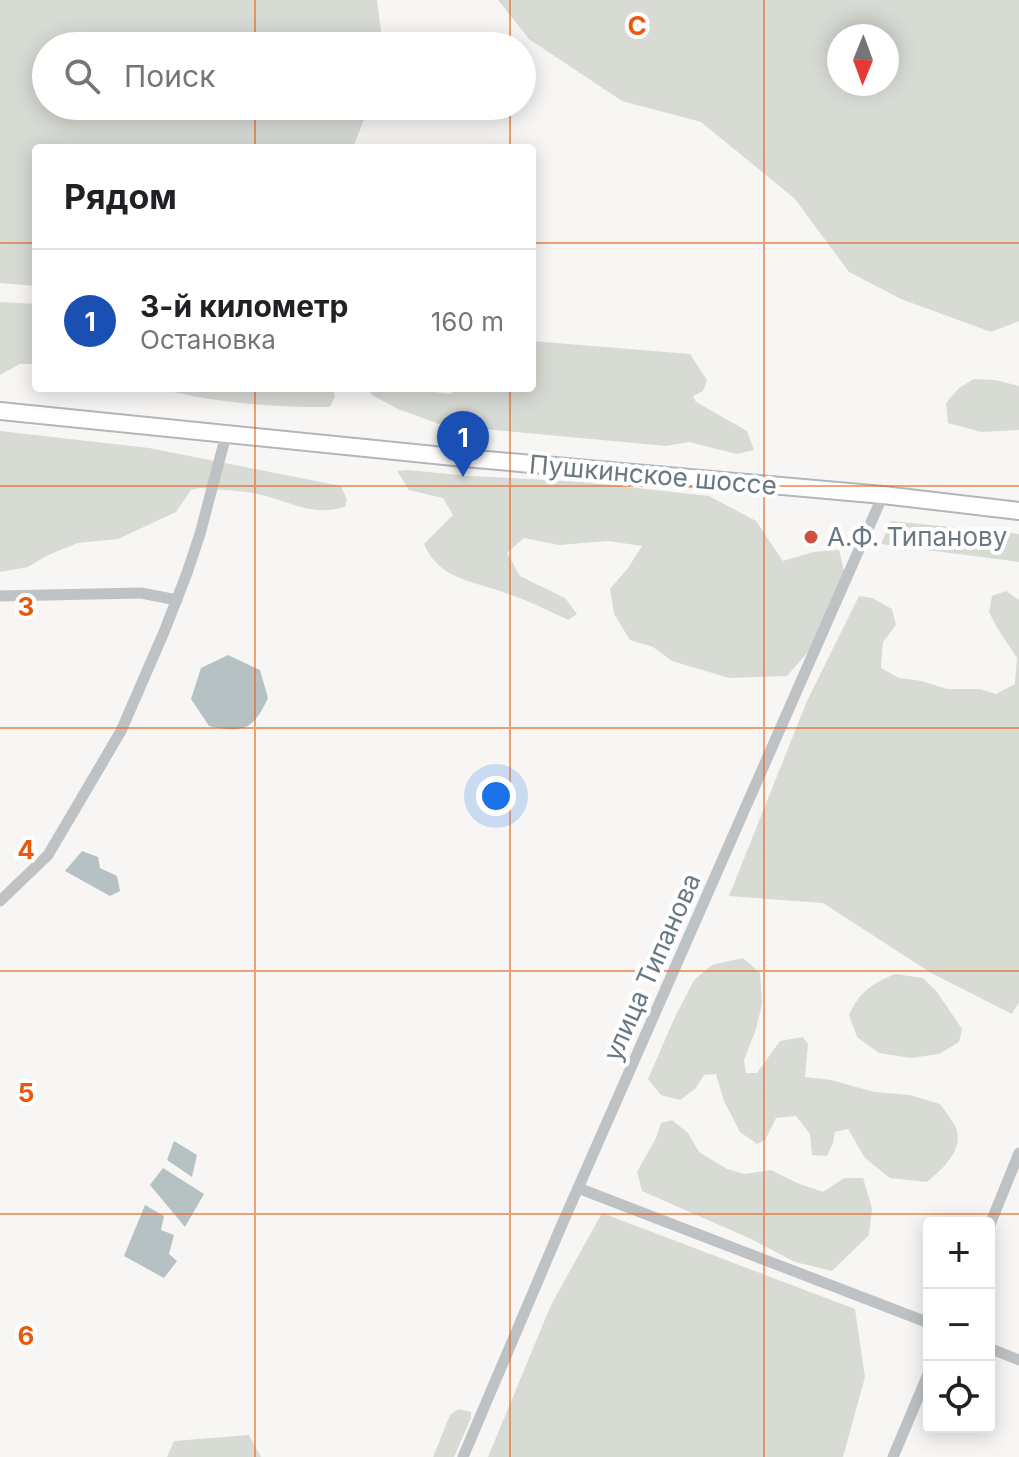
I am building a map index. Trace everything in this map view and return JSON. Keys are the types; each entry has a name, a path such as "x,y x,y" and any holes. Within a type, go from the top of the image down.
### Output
{"main road":[{"name":"Пушкинское шоссе","path":"0,411 464,458 883,495 1019,511"}],"street":[{"path":"0,901 48,855 121,731 177,600 200,534 226,435"},
{"name":"улица Типанова","path":"463,1457 883,495"},
{"path":"0,596 141,593 177,600"},
{"path":"993,1217 1019,1153"},
{"path":"578,1188 923,1321"},
{"path":"995,1350 1019,1360"},
{"path":"893,1457 923,1386"}],"shaded area":[{"path":"0,0 377,0 381,32 32,32 32,120 364,120 355,144 32,144 32,286 0,283"},
{"path":"498,0 1019,0 1019,321 991,332 901,299 849,272 795,199 701,122 622,101 536,44 536,32 523,32"},
{"path":"0,302 32,304 32,364 20,364 0,375"},
{"path":"536,341 690,354 707,380 703,391 693,396 696,402 747,431 754,450 737,454 689,442 666,446 442,425 398,409 370,392 536,392"},
{"path":"974,379 1019,386 1019,430 981,432 948,423 946,403 959,388"},
{"path":"175,392 334,392 335,397 330,407 286,406 221,401"},
{"path":"0,431 149,448 341,486 347,500 345,507 321,510 251,493 200,488 191,490 176,512 118,539 78,543 28,567 0,572"},
{"path":"397,471 583,482 709,496 756,521 783,561 813,552 839,550 846,579 808,652 787,676 729,678 672,661 653,647 630,640 614,614 610,589 642,546 608,541 559,545 524,538 507,553 520,576 565,598 577,614 568,620 447,572 430,556 424,544 453,515 443,498 409,490"},
{"path":"891,521 1019,534 1019,562 881,544"},
{"path":"1006,591 1019,600 1019,1002 1012,1014 931,973 823,903 729,896 807,701 859,596 872,598 892,609 896,625 883,642 881,668 899,678 947,689 980,689 996,694 1015,684 1017,658 989,612 992,596"},
{"path":"228,655 260,670 268,698 252,723 230,730 209,726 191,699 201,668"},
{"path":"82,851 98,857 100,868 117,876 120,891 110,896 65,871"},
{"path":"743,958 760,973 762,1004 744,1060 746,1073 757,1073 780,1041 803,1037 808,1044 805,1077 831,1080 874,1092 910,1095 940,1104 955,1126 957,1143 951,1158 927,1182 890,1178 865,1158 848,1129 835,1132 827,1156 812,1155 810,1134 796,1116 776,1118 765,1140 757,1144 740,1132 724,1101 716,1074 704,1075 695,1089 680,1100 661,1095 648,1079 694,980 712,965"},
{"path":"895,974 923,978 937,992 962,1029 959,1042 939,1054 911,1058 879,1053 857,1037 849,1015 853,1007 868,989"},
{"path":"672,1120 688,1133 699,1152 727,1169 745,1174 771,1170 823,1192 844,1178 863,1178 872,1208 869,1235 832,1271 795,1262 642,1191 637,1172 661,1123"},
{"path":"174,1141 197,1155 192,1177 167,1160"},
{"path":"163,1168 204,1194 185,1227 150,1185"},
{"path":"145,1205 164,1216 161,1230 174,1235 169,1254 177,1261 164,1278 124,1256"},
{"path":"602,1213 855,1309 865,1377 843,1457 488,1457 551,1305"},
{"path":"459,1409 471,1412 471,1418 454,1457 433,1457 450,1415"},
{"path":"249,1435 261,1457 167,1457 174,1441"}],"place":[{"name":"3-й километр","path":"463,477"},
{"name":"А.Ф. Типанову","path":"811,537"}]}
